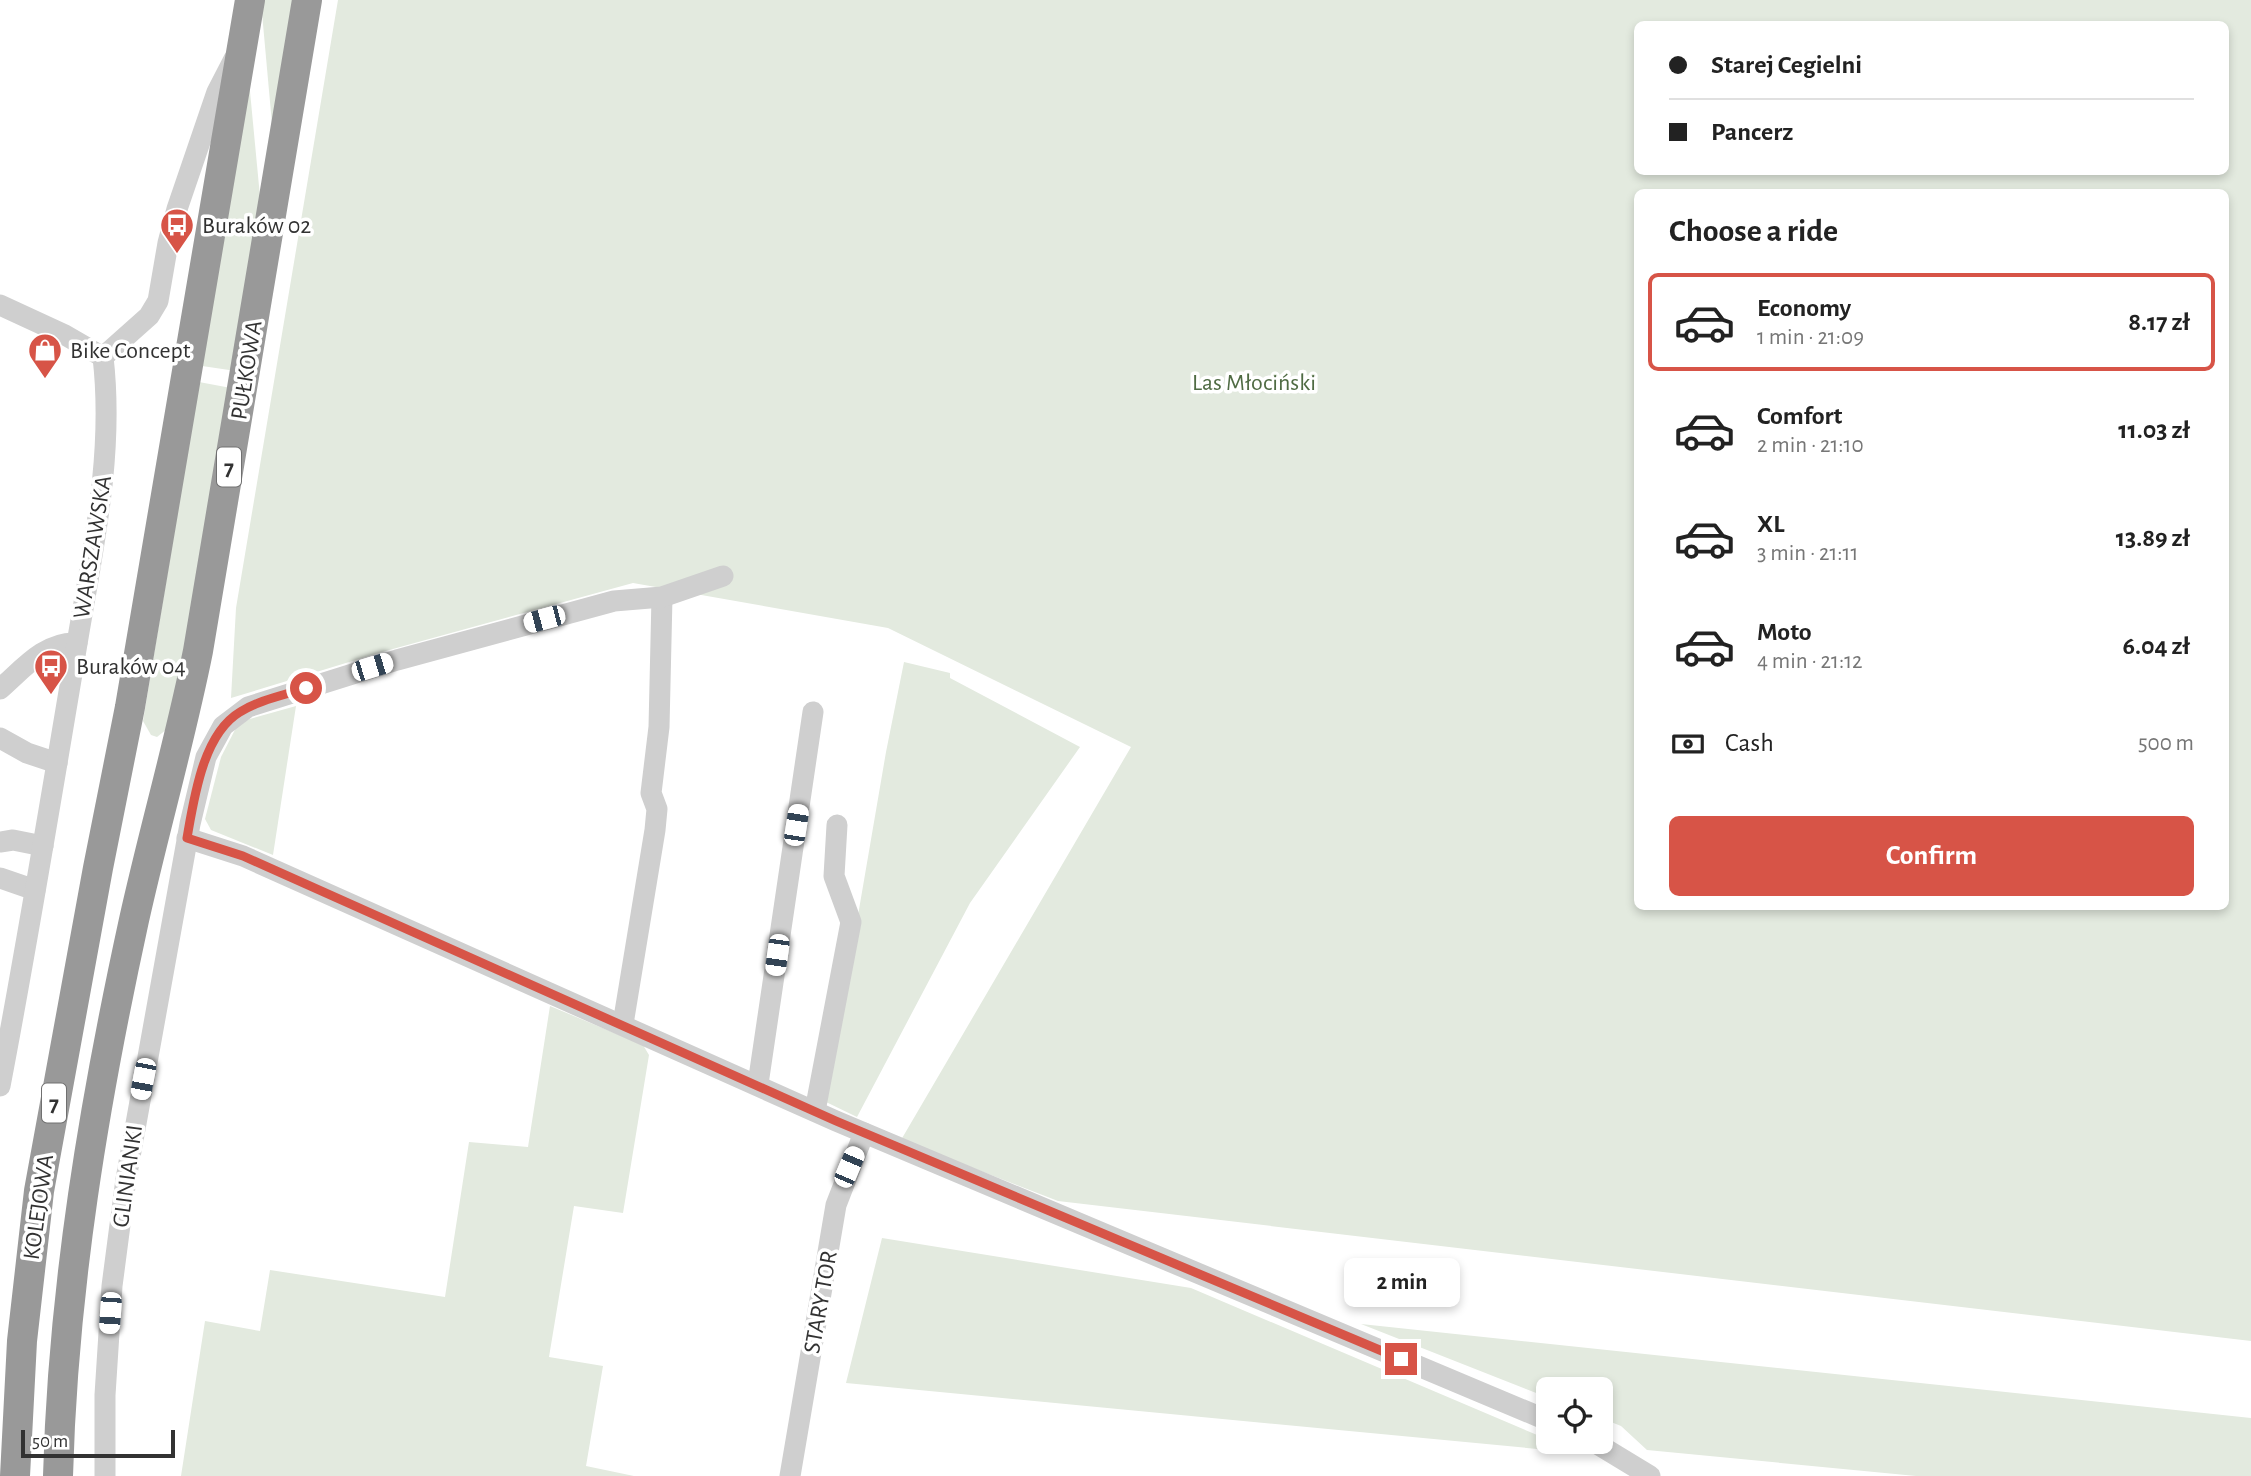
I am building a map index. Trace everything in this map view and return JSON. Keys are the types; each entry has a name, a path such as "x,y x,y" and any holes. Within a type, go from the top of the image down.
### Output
{"highway":[{"name":"7","path":"244,40 250,0"},
{"name":"PUŁKOWA","path":"178,740 198,651 307,0"},
{"name":"KOLEJOWA","path":"15,1476 22,1341 39,1191 125,735 244,40"},
{"name":"KOLEJOWA","path":"58,1476 67,1308 86,1174 132,930 178,740"}],"street":[{"path":"0,305 65,335 103,357 149,316 158,301 170,231 217,92 244,40"},
{"name":"WARSZAWSKA","path":"0,1086 43,846 105,466 107,415 103,357"},
{"name":"GLINIANKI","path":"105,1476 106,1381 112,1286 124,1193 187,838 204,766 210,748 223,726 248,707 347,675 614,601 662,597 723,576"},
{"path":"623,1024 657,809 652,793 659,727 662,597"},
{"path":"0,690 44,651 62,644 77,643"},
{"path":"758,1084 813,712"},
{"path":"0,738 27,753 57,763"},
{"path":"816,1111 851,922 834,876 838,825"},
{"path":"187,838 236,853 864,1133 1536,1416"},
{"path":"0,842 13,840 43,846"},
{"path":"0,878 35,890"},
{"name":"STARY TOR","path":"790,1476 836,1205 864,1133"},
{"path":"1613,1454 1650,1476"}],"green space":[{"path":"264,0 294,0 273,135 262,13"},
{"name":"Las Młociński","path":"338,0 2251,0 2251,1341 1058,1201 901,1140 1131,747 888,628 633,583 382,652 231,698 236,608"},
{"path":"249,81 261,207 236,371 202,366"},
{"path":"199,382 231,388 182,676 167,729 157,737 151,735 143,721"},
{"path":"904,662 950,673 950,678 1080,747 970,903 857,1117 826,1102"},
{"path":"296,706 273,855 211,830 205,819 221,757 239,722"},
{"path":"550,1006 643,1045 649,1055 623,1213 574,1206 549,1357 603,1366 586,1466 634,1476 181,1476 205,1321 260,1331 270,1270 445,1297 469,1142 528,1147"},
{"path":"882,1238 1191,1288 1536,1434 1536,1449 846,1383"},
{"path":"1361,1324 2251,1418 2251,1476 1916,1476 1647,1450 1621,1426 1613,1423 1613,1377 1536,1377 1536,1393"}],"place":[{"name":"Buraków 02","path":"177,255"},
{"name":"Bike Concept","path":"45,380"},
{"name":"Buraków 04","path":"51,696"}],"route":[{"path":"306,688 248,707 223,726 206,757 187,838 243,856 836,1121 1401,1359"}]}
